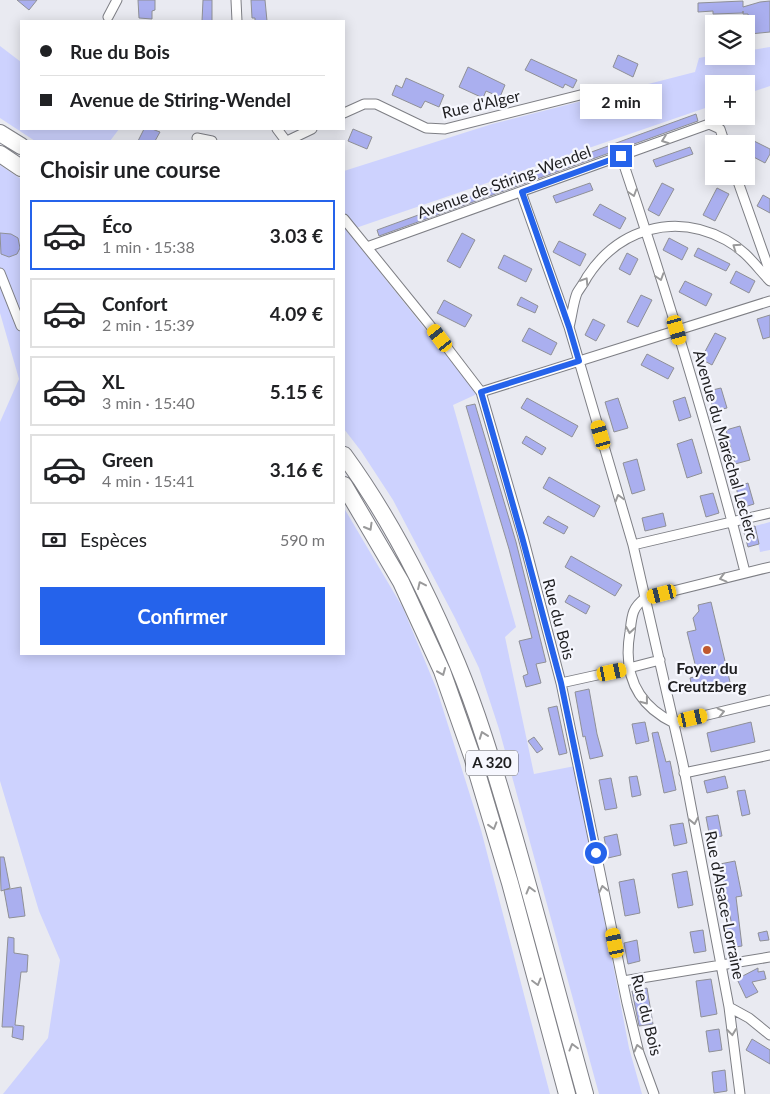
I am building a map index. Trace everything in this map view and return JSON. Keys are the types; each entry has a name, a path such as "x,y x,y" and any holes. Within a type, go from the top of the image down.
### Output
{"highway":[{"path":"0,133 20,145"},
{"path":"0,154 20,167"},
{"name":"A 320","path":"345,456 364,483 417,575 458,664 489,752 526,876 585,1094"},
{"name":"A 320","path":"345,487 401,582 442,671 472,756 510,883 566,1094"}],"street":[{"path":"108,17 117,0"},
{"path":"236,0 237,20"},
{"name":"Rue d'Alger","path":"345,113 364,104 376,104 426,128 445,129 600,90"},
{"name":"Avenue de Stiring-Wendel","path":"367,248 710,124 720,129 722,135"},
{"path":"277,130 285,140"},
{"path":"288,140 310,130"},
{"path":"197,138 207,140"},
{"name":"Avenue du Maréchal Leclerc","path":"621,156 677,330 745,572"},
{"path":"739,185 770,272"},
{"name":"Rue d'Alsace-Lorraine","path":"522,192 569,327 632,545 660,660 674,722 729,1007 740,1094"},
{"name":"Rue du Bois","path":"345,220 481,392 561,683 622,981 639,1053 654,1094"},
{"path":"569,327 577,294 596,264 616,245 646,230 669,225 714,234 727,240 748,255 770,281"},
{"path":"0,273 20,323"},
{"path":"481,392 770,301"},
{"path":"632,545 770,513"},
{"path":"770,567 645,598 636,605 632,617 628,644 629,668 636,688 647,705 660,716 674,722 770,700"},
{"path":"561,683 660,660"},
{"path":"684,773 770,755"},
{"path":"622,981 770,957"},
{"path":"729,1007 749,1018 770,1035"}],"shaded area":[{"path":"0,46 20,61 20,130 118,130 111,140 33,140 0,118"},
{"path":"770,47 770,86 755,91 755,75 705,75 705,108 347,231 477,394 453,405 516,627 505,637 534,774 575,766 629,1048 642,1094 599,1094 499,729 479,668 393,500 345,430 345,171 492,124 695,72 699,58 705,57 705,65 755,65 755,50"},
{"path":"0,165 20,178 20,655 345,655 345,510 403,608 437,690 481,830 550,1094 3,1094 48,1038 60,960 39,911 0,781 0,422 19,379 0,313"},
{"path":"770,522 770,550 760,552 755,526"}],"building":[{"path":"17,0 37,0 29,10"},
{"path":"138,0 155,0 155,10 152,11 152,19 139,18"},
{"path":"203,0 212,0 212,20 202,20"},
{"path":"251,0 265,0 267,20 255,20 255,18 252,18"},
{"path":"743,1 743,7 770,1 770,32 755,34 755,15 743,13 713,14 713,11 698,12 698,3"},
{"path":"618,55 638,64 633,77 613,67"},
{"path":"531,59 577,80 573,88 565,84 563,88 525,70"},
{"path":"468,67 505,85 500,97 486,91 483,98 459,87"},
{"path":"406,78 444,95 439,107 425,101 421,108 392,95 396,85 402,88"},
{"path":"696,114 698,121 379,236 377,230"},
{"path":"353,129 372,137 367,149 348,141"},
{"path":"144,130 160,132 156,140 138,140"},
{"path":"755,142 770,149 770,154 765,163 755,158"},
{"path":"690,147 693,154 656,167 653,160"},
{"path":"590,183 593,190 556,203 553,196"},
{"path":"662,183 674,189 659,216 648,210"},
{"path":"717,188 729,194 715,221 703,215"},
{"path":"763,195 770,199 770,213 757,206"},
{"path":"600,204 626,218 620,229 593,215"},
{"path":"0,233 11,234 18,238 20,248 17,254 9,257 1,254"},
{"path":"462,233 475,240 460,268 447,261"},
{"path":"669,238 688,248 682,260 663,250"},
{"path":"559,241 586,254 580,266 553,252"},
{"path":"698,248 730,264 726,271 694,256"},
{"path":"627,253 638,259 630,275 619,269"},
{"path":"504,255 532,269 526,282 498,268"},
{"path":"736,271 755,281 749,293 730,283"},
{"path":"685,281 712,294 706,306 679,292"},
{"path":"641,295 652,300 638,327 627,322"},
{"path":"521,297 538,306 535,313 517,305"},
{"path":"444,300 472,315 465,327 437,313"},
{"path":"770,315 770,337 763,339 757,319"},
{"path":"593,319 605,325 596,341 585,335"},
{"path":"529,328 557,343 551,355 522,341"},
{"path":"715,333 726,338 712,365 701,359"},
{"path":"647,354 674,368 668,379 641,365"},
{"path":"721,388 727,408 714,411 708,391"},
{"path":"685,397 691,417 679,421 673,401"},
{"path":"527,398 578,426 572,437 521,408"},
{"path":"618,398 628,428 614,432 605,402"},
{"path":"475,404 516,542 546,662 536,664 541,683 526,687 523,676 528,674 519,641 532,638 509,549 466,406"},
{"path":"740,426 750,460 735,464 726,430"},
{"path":"526,436 546,448 542,455 522,443"},
{"path":"692,439 702,473 687,478 677,444"},
{"path":"637,459 645,490 632,494 623,463"},
{"path":"549,477 600,506 594,517 543,488"},
{"path":"748,483 754,504 741,508 736,487"},
{"path":"713,493 719,513 706,517 700,496"},
{"path":"663,513 666,526 645,531 642,518"},
{"path":"548,516 568,527 564,534 543,523"},
{"path":"755,526 759,544 748,547 743,529"},
{"path":"571,556 622,585 615,596 565,567"},
{"path":"569,595 590,606 586,614 565,602"},
{"path":"711,602 730,682 693,691 690,678 698,676 687,632 696,630 693,618 699,611 698,605"},
{"path":"589,689 603,756 590,759 585,736 583,737 575,692"},
{"path":"557,706 567,753 559,755 548,708"},
{"path":"645,722 649,741 636,744 632,724"},
{"path":"751,722 755,742 711,752 707,733"},
{"path":"658,732 666,762 670,761 676,790 664,793 652,733"},
{"path":"534,737 543,749 537,753 528,741"},
{"path":"637,776 641,795 632,797 629,777"},
{"path":"725,776 728,788 707,793 704,781"},
{"path":"611,778 617,808 605,810 599,780"},
{"path":"745,790 750,814 742,816 737,791"},
{"path":"718,815 722,836 710,838 706,817"},
{"path":"683,823 687,843 674,846 670,825"},
{"path":"617,834 621,855 608,858 604,837"},
{"path":"0,857 4,857 10,888 1,891"},
{"path":"735,861 742,896 736,897 742,946 729,948 726,927 732,926 720,864"},
{"path":"687,871 693,905 678,908 672,874"},
{"path":"634,879 640,913 625,916 619,882"},
{"path":"21,887 25,916 9,918 4,890"},
{"path":"703,930 706,951 694,953 690,932"},
{"path":"767,931 769,940 760,941 758,933"},
{"path":"8,937 14,938 14,953 28,955 27,972 21,972 15,1025 24,1026 23,1040 12,1037 13,1027 2,1027"},
{"path":"637,940 640,961 628,964 624,943"},
{"path":"758,968 758,972 764,971 766,979 752,982 758,992 746,998 737,979"},
{"path":"711,979 717,1014 701,1017 696,981"},
{"path":"647,988 653,1024 639,1026 632,991"},
{"path":"719,1029 722,1050 709,1052 706,1031"},
{"path":"752,1039 770,1050 770,1064 746,1050"},
{"path":"725,1070 727,1091 714,1093 712,1072"}],"place":[{"name":"Foyer du Creutzberg","path":"707,650"}],"route":[{"path":"596,853 561,683 481,392 579,361 522,192 621,156"}]}
